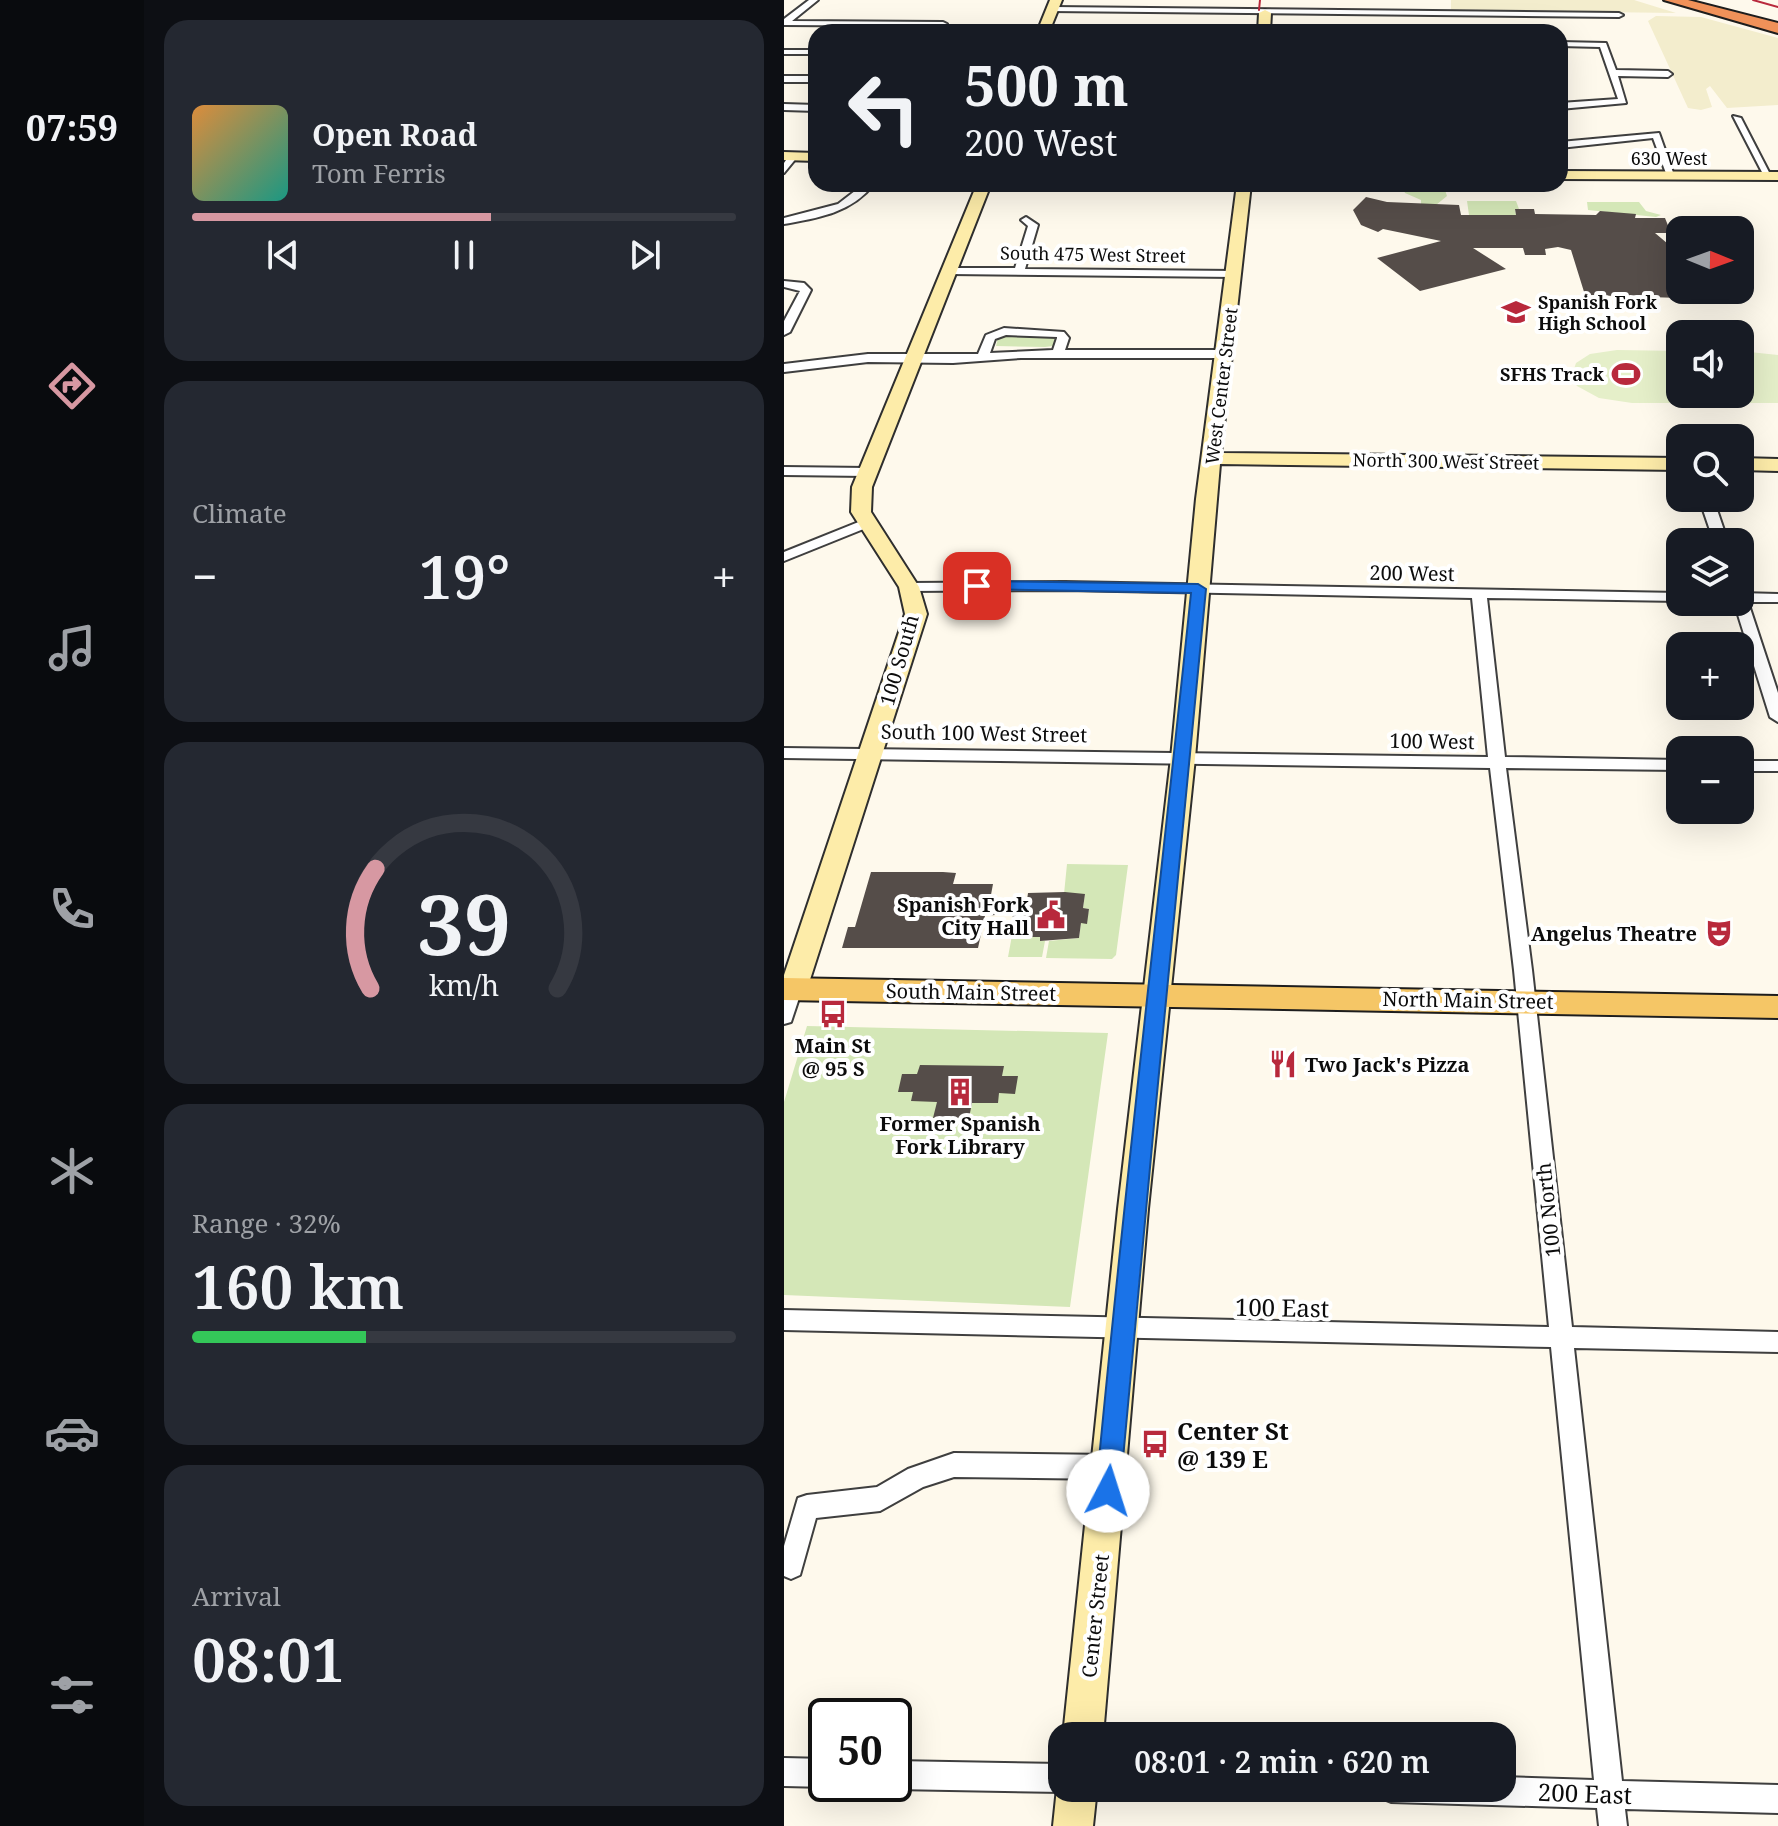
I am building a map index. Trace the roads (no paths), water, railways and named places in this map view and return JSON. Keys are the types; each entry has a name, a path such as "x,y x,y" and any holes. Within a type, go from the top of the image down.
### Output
{"highway":[{"path":"1671,0 1778,28"},
{"path":"1703,0 1778,20"}],"main road":[{"name":"South Main Street","path":"787,998 1158,995"},
{"name":"North Main Street","path":"1158,995 1778,1007"}],"street":[{"path":"784,23 814,0"},
{"path":"1153,10 1155,0"},
{"path":"1319,0 1319,13"},
{"path":"1046,24 1055,4 1265,13 1619,15"},
{"path":"1264,24 1265,13"},
{"path":"1428,13 1429,24"},
{"path":"784,23 815,24"},
{"path":"1568,44 1603,45 1623,101 1568,105"},
{"path":"784,52 808,52"},
{"path":"1613,73 1668,74"},
{"path":"784,79 808,79"},
{"path":"784,107 808,108"},
{"path":"1736,118 1773,176"},
{"path":"1568,144 1656,135 1672,176"},
{"path":"784,170 788,156 808,157"},
{"name":"630 West","path":"1568,175 1773,176"},
{"path":"784,221 830,211 849,202 860,192"},
{"path":"784,557 866,523 860,502 867,472 981,192"},
{"name":"West Center Street","path":"1198,589 1243,192"},
{"path":"1019,272 1033,225 1026,220"},
{"name":"South 475 West Street","path":"950,271 1235,274"},
{"path":"784,284 806,290 784,332"},
{"path":"983,357 990,337 1004,331 1060,334 1063,338 1058,354"},
{"path":"784,368 842,360 1058,354 1226,354"},
{"name":"North 300 West Street","path":"1212,458 1666,464"},
{"path":"1754,464 1778,465"},
{"path":"784,471 867,472"},
{"name":"100 South","path":"787,998 912,629 914,597 866,523"},
{"name":"200 West","path":"909,587 1666,597"},
{"name":"Center Street","path":"1084,1722 1198,589"},
{"name":"100 North","path":"1479,594 1512,904 1526,1000 1613,1826"},
{"path":"1754,598 1778,598"},
{"path":"1746,616 1778,717"},
{"name":"South 100 West Street","path":"784,753 1183,758"},
{"name":"100 West","path":"1183,758 1666,765"},
{"path":"1754,766 1778,766"},
{"name":"100 East","path":"784,1320 1778,1342"},
{"path":"791,1566 807,1507 880,1499 917,1477 954,1465 1110,1467"},
{"path":"784,1772 808,1773"},
{"path":"912,1775 1048,1778"},
{"name":"200 East","path":"1516,1791 1778,1799"},
{"path":"1073,1826 1076,1802"}],"railway":[{"path":"1259,10 1260,0"},
{"path":"1753,0 1778,7"}],"place":[{"name":"Spanish Fork High School","path":"1516,312"},
{"name":"SFHS Track","path":"1626,374"},
{"name":"Spanish Fork City Hall","path":"1051,915"},
{"name":"Angelus Theatre","path":"1719,933"},
{"name":"Main St @ 95 S","path":"833,1014"},
{"name":"Two Jack's Pizza","path":"1283,1064"},
{"name":"Former Spanish Fork Library","path":"960,1092"},
{"name":"Center St @ 139 E","path":"1155,1444"}]}
